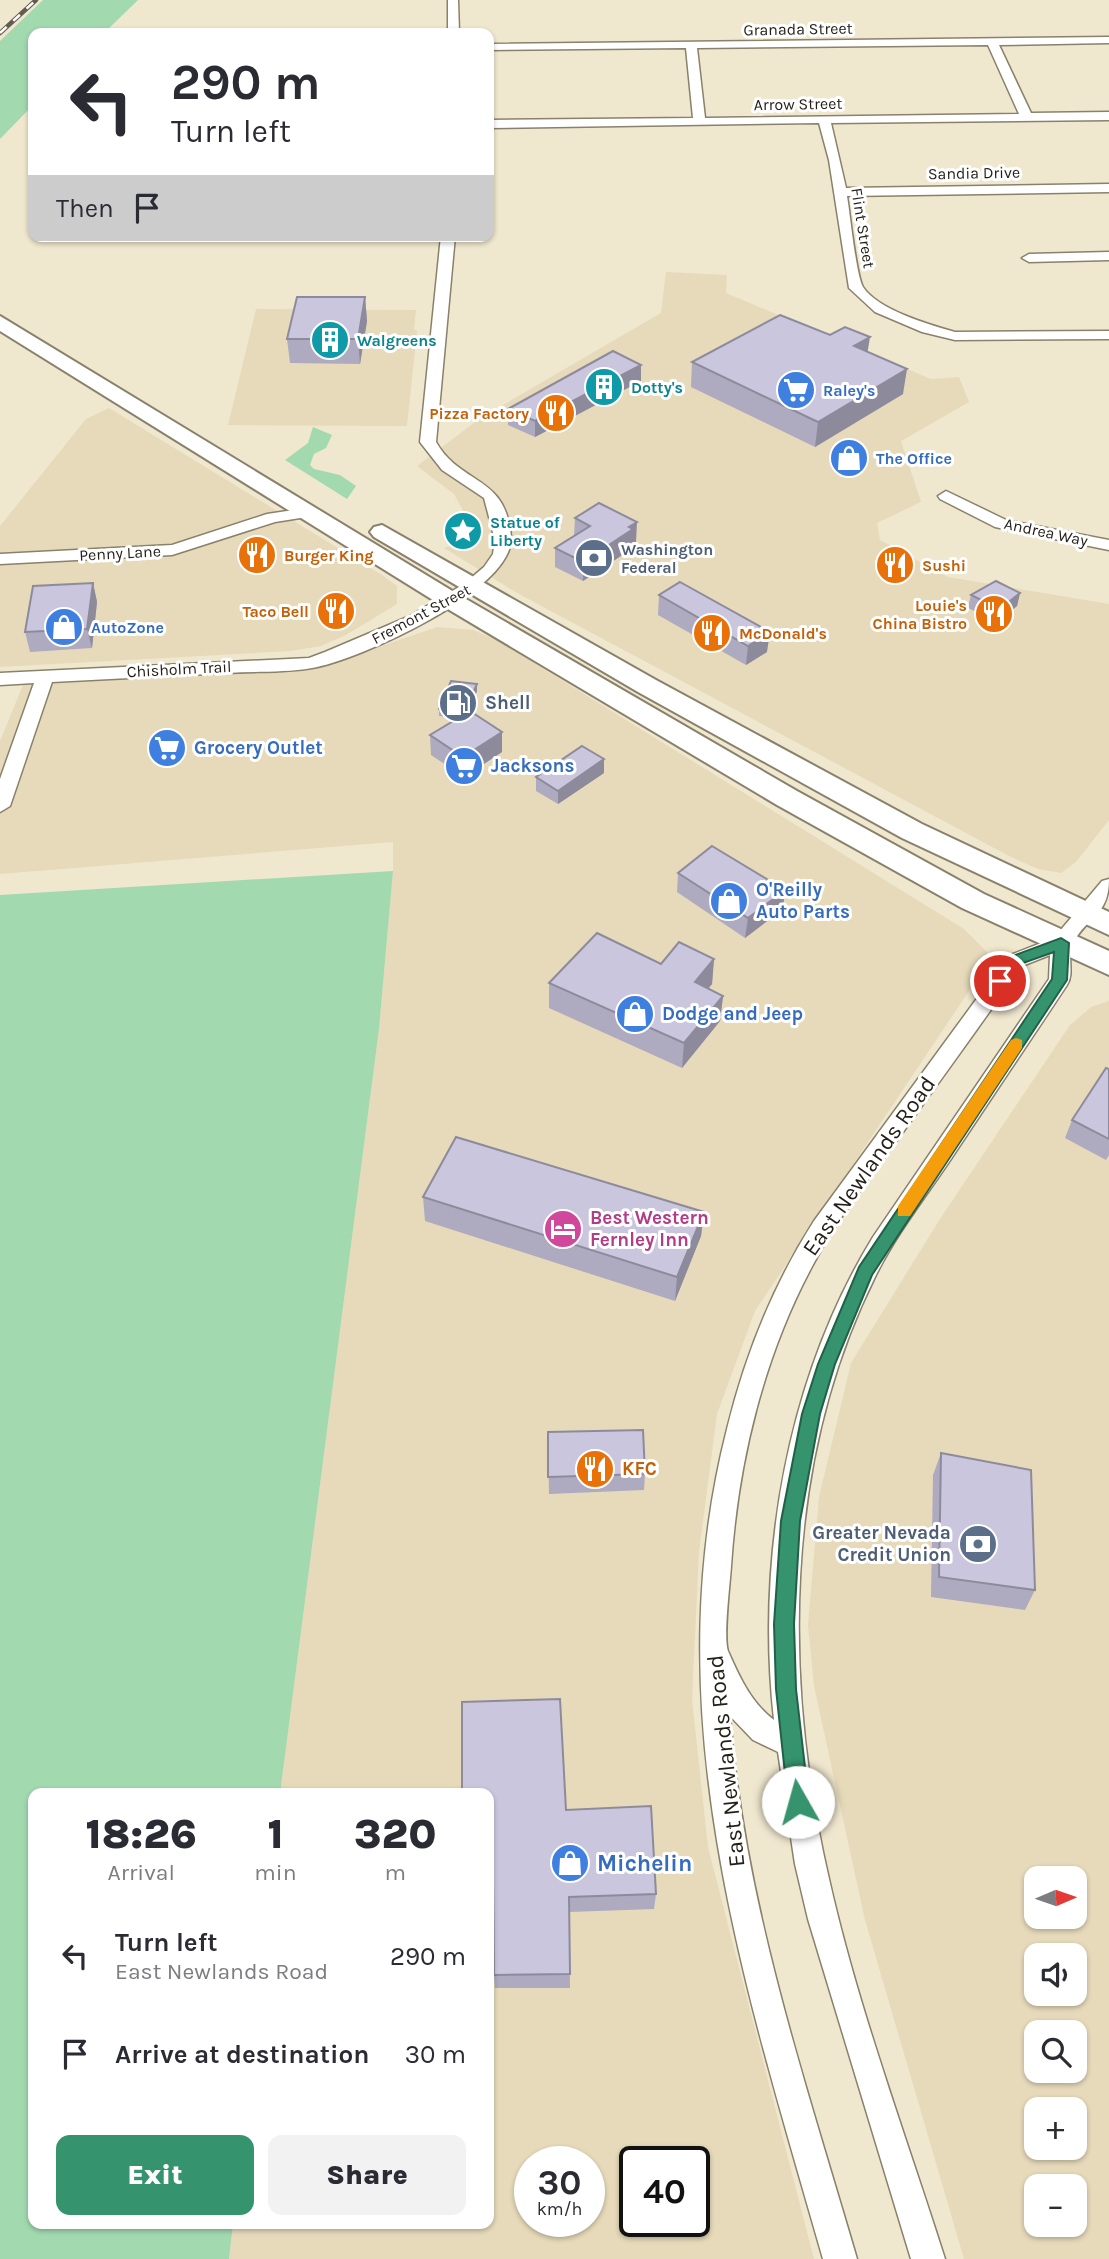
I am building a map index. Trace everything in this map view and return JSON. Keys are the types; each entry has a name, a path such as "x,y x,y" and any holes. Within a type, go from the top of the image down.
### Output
{"highway":[{"path":"0,298 463,593 911,869 1109,964"},
{"path":"0,322 307,513 647,686 912,831 1097,919"}],"street":[{"path":"453,0 454,28"},
{"name":"Granada Street","path":"494,47 1109,40"},
{"path":"992,42 1027,118"},
{"path":"691,46 699,121"},
{"name":"Arrow Street","path":"494,124 1109,117"},
{"name":"Flint Street","path":"824,119 840,192 856,288 880,309 927,329 955,336 984,338 1109,335"},
{"name":"Sandia Drive","path":"840,192 1109,188"},
{"name":"Fremont Street","path":"355,649 463,593 502,553 504,542 492,496 452,469 428,442 447,242"},
{"path":"1029,258 1109,256"},
{"name":"Penny Lane","path":"236,528 269,500 268,489"},
{"name":"Andrea Way","path":"946,496 1001,524 1109,545"},
{"name":"Penny Lane","path":"0,559 165,551 195,546 278,514 307,513"},
{"name":"Chisholm Trail","path":"0,679 311,663 355,649"},
{"path":"0,806 45,676"},
{"name":"East Newlands Road","path":"840,2259 741,1892 722,1777 714,1645 720,1540 740,1427 780,1308 804,1258 835,1209 1015,961 1061,943 1097,919 1109,886"},
{"path":"928,2259 826,1927 810,1866 791,1743 784,1624 790,1521 799,1466 827,1364 865,1272 1060,980 1061,943"},
{"path":"714,1645 736,1703 758,1728 791,1743"}],"shaded area":[{"path":"666,272 727,275 726,293 931,379 959,377 969,402 901,441 921,502 877,523 880,540 948,577 1109,604 1109,820 1076,862 1061,873 1038,869 1009,856 517,593 444,548 464,541 465,514 454,494 417,466 479,419 661,313"},
{"path":"256,309 416,310 414,329 417,331 407,426 228,425"},
{"path":"109,408 382,575 397,586 397,604 346,635 321,646 291,651 0,667 0,526 86,419"},
{"path":"437,627 473,630 495,639 964,929 987,952 981,973 755,1311 717,1414 699,1552 692,1699 708,1847 814,2259 229,2259 232,2229 494,2229 494,1788 281,1788 379,1029 393,871 393,842 0,874 0,741 23,685 314,669"},
{"path":"1109,1001 1109,2259 964,2259 865,1920 814,1686 808,1625 819,1497 851,1363 938,1222 1070,1025 1091,1007"}],"green space":[{"path":"43,0 138,0 109,28 28,28 28,110 0,139 0,41"},
{"path":"313,427 332,435 326,448 314,454 310,465 314,469 340,475 356,486 347,499 285,460 308,443"},
{"path":"393,871 379,1029 281,1788 28,1788 28,2229 232,2229 229,2259 0,2259 0,895"}],"building":[{"path":"297,297 365,297 358,339 287,339"},
{"path":"780,315 830,335 845,327 870,337 854,346 907,369 818,422 692,362"},
{"path":"613,351 641,365 535,421 508,409"},
{"path":"599,503 637,522 629,527 633,529 583,562 555,548 590,526 575,518"},
{"path":"996,581 1020,593 1000,609 971,595"},
{"path":"680,582 770,632 748,646 659,595"},
{"path":"93,583 87,629 25,632 33,586"},
{"name":"Shell","path":"451,681 477,684 464,713 439,709"},
{"path":"470,711 502,732 463,757 430,735"},
{"path":"582,746 604,759 558,791 536,777"},
{"path":"712,846 785,890 748,918 678,873"},
{"path":"597,933 661,964 679,942 714,959 695,982 723,996 684,1043 549,983"},
{"path":"1106,1068 1109,1069 1109,1139 1072,1120"},
{"name":"Best Western Fernley Inn","path":"456,1137 704,1212 677,1277 423,1197"},
{"name":"KFC","path":"643,1430 645,1474 548,1477 548,1432"},
{"name":"Greater Nevada Credit Union","path":"941,1453 1031,1470 1035,1590 939,1577"},
{"name":"Michelin","path":"560,1699 566,1810 651,1806 656,1894 569,1897 570,1974 494,1975 494,1788 462,1788 462,1702"}],"railway":[{"path":"0,33 36,0"}],"slow traffic":[{"path":"904,1211 1016,1044"}],"place":[{"name":"Walgreens","path":"330,340"},
{"name":"Dotty's","path":"604,387"},
{"name":"Raley's","path":"796,390"},
{"name":"Pizza Factory","path":"556,413"},
{"name":"The Office","path":"849,458"},
{"name":"Statue of Liberty","path":"463,531"},
{"name":"Burger King","path":"257,555"},
{"name":"Washington Federal","path":"594,558"},
{"name":"Sushi","path":"895,565"},
{"name":"Taco Bell","path":"336,611"},
{"name":"Louie's China Bistro","path":"994,614"},
{"name":"AutoZone","path":"64,627"},
{"name":"McDonald's","path":"712,633"},
{"name":"Shell","path":"458,703"},
{"name":"Grocery Outlet","path":"167,748"},
{"name":"Jacksons","path":"464,766"},
{"name":"O'Reilly Auto Parts","path":"729,901"},
{"name":"Dodge and Jeep","path":"635,1014"},
{"name":"Best Western Fernley Inn","path":"563,1229"},
{"name":"KFC","path":"595,1469"},
{"name":"Greater Nevada Credit Union","path":"978,1544"},
{"name":"Michelin","path":"570,1863"}],"route":[{"path":"798,1802 786,1689 784,1624 790,1521 811,1414 827,1364 865,1272 1060,980 1061,943 1015,961 1000,981"}]}
